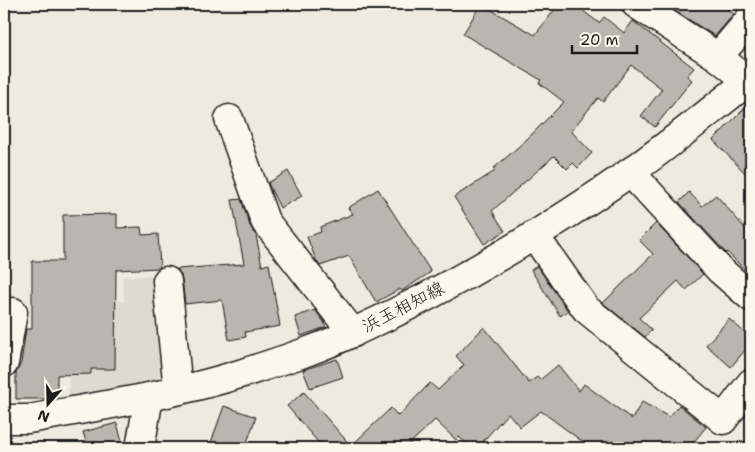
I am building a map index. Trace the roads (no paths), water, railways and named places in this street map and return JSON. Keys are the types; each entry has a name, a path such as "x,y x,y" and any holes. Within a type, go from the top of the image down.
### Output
{"main road":[{"path":"636,4 750,80"},
{"path":"718,57 751,18"},
{"name":"浜玉相知線","path":"4,420 28,419 178,390 241,374 353,333 442,288 534,235 630,172 750,80"},
{"path":"229,119 265,221 353,333"},
{"path":"630,172 720,270 751,297"},
{"path":"534,235 586,309 722,420 751,383"},
{"path":"167,281 178,390"},
{"path":"4,363 13,312"},
{"path":"140,448 149,397"}]}
